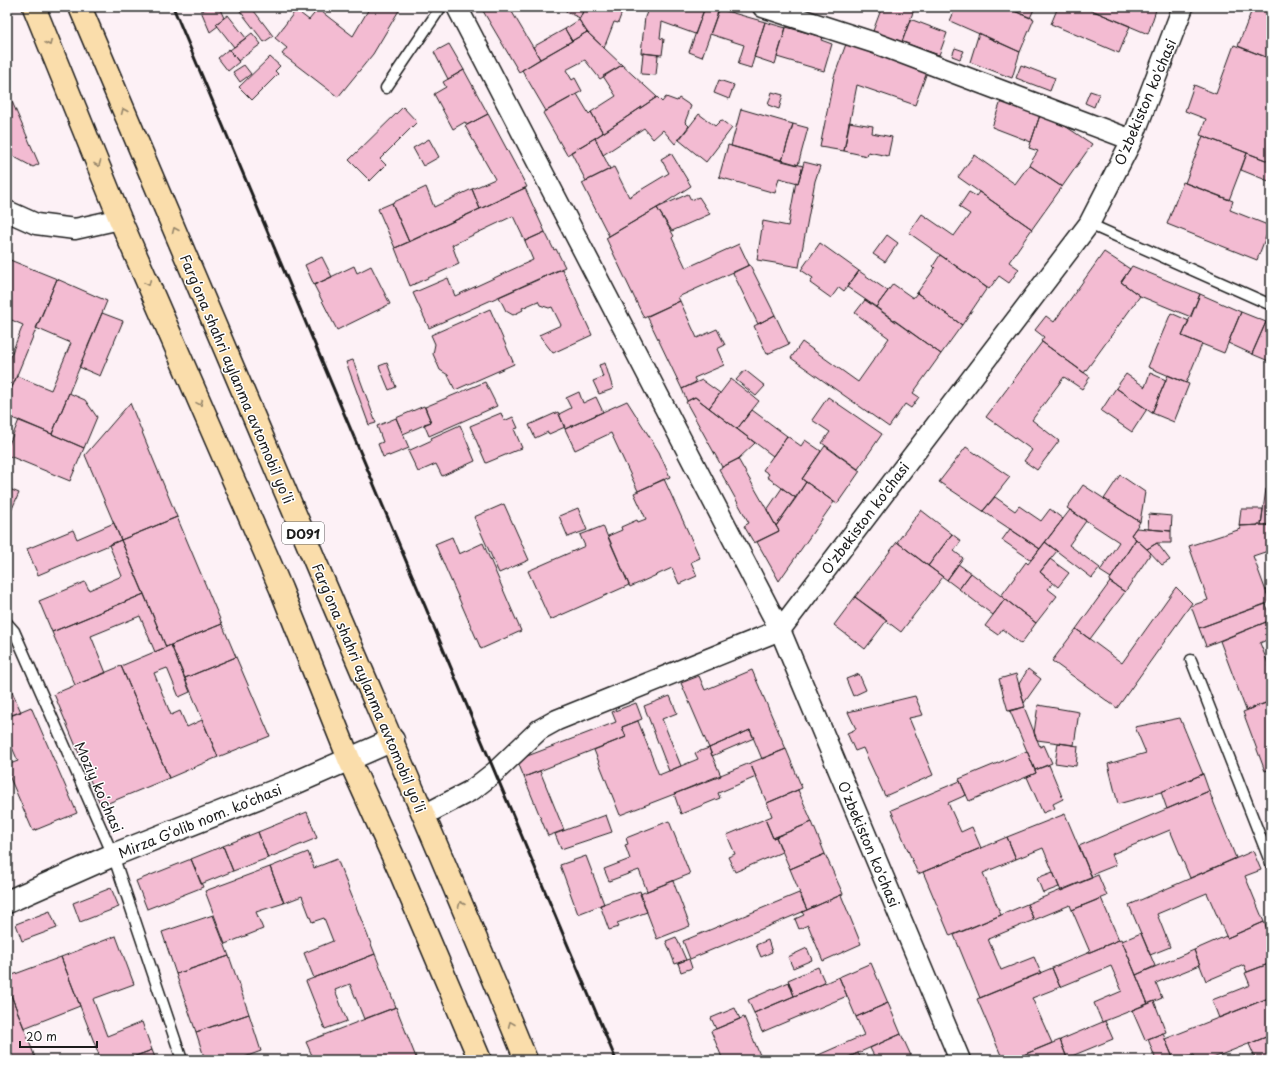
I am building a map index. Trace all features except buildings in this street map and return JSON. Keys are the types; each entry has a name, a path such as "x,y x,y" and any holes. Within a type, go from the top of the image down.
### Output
{"highway":[{"name":"D091","path":"34,7 120,219 281,589 349,759 480,1060"},
{"name":"Fargʻona shahri aylanma avtomobil yoʻli","path":"80,7 318,568 393,740 526,1060"}],"street":[{"path":"424,815 472,790 495,772 539,730 557,720 780,630 457,7"},
{"path":"763,7 876,42 1132,140"},
{"name":"O'zbekiston ko'chasi","path":"960,1060 780,630 1089,224 1132,140 1183,7"},
{"path":"7,211 36,224 75,229 120,219"},
{"name":"Mirza G‘olib nom. ko‘chasi","path":"7,902 113,855 296,783 393,740"}],"lane":[{"path":"386,88 441,7"},
{"path":"1089,224 1271,305"},
{"name":"Moziy koʻchasi","path":"7,623 14,631 113,855 182,1060"},
{"path":"1191,660 1271,864"}],"railway":[{"path":"173,7 616,1060"}]}
